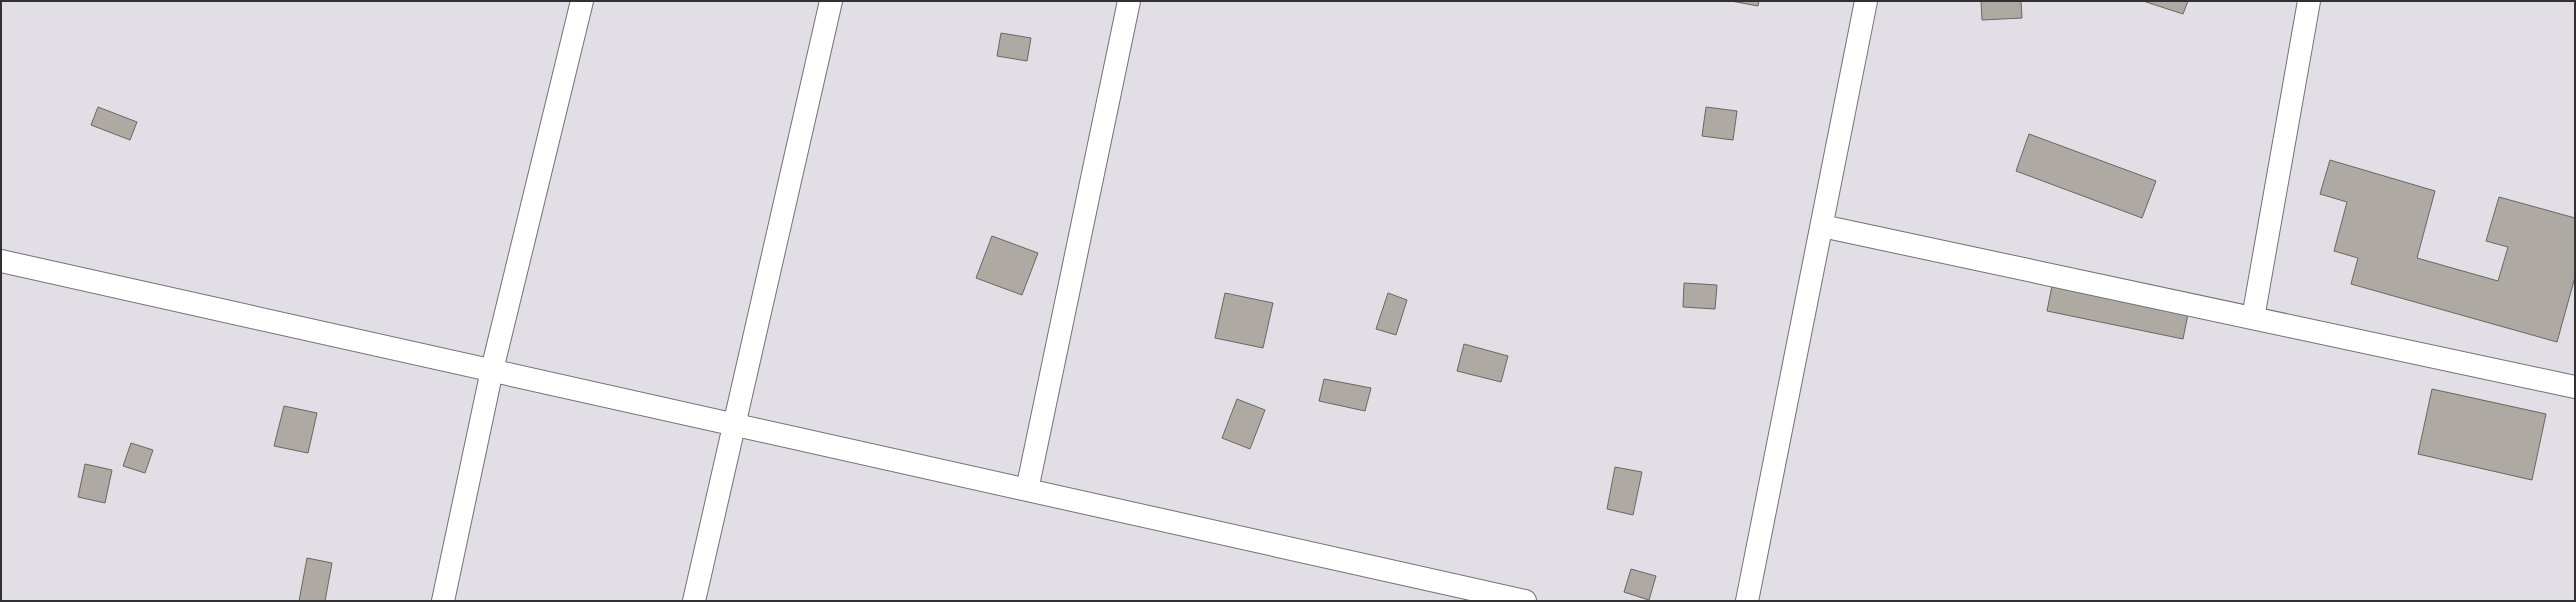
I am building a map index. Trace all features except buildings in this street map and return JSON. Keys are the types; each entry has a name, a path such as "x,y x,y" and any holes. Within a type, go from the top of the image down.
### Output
{"street":[{"path":"443,601 492,370 582,1"},
{"path":"694,601 831,1"},
{"path":"1027,490 1130,1"},
{"path":"1747,601 1866,1"},
{"path":"2253,318 2309,1"},
{"path":"1822,226 2575,387"},
{"path":"1,261 1525,601"}]}
